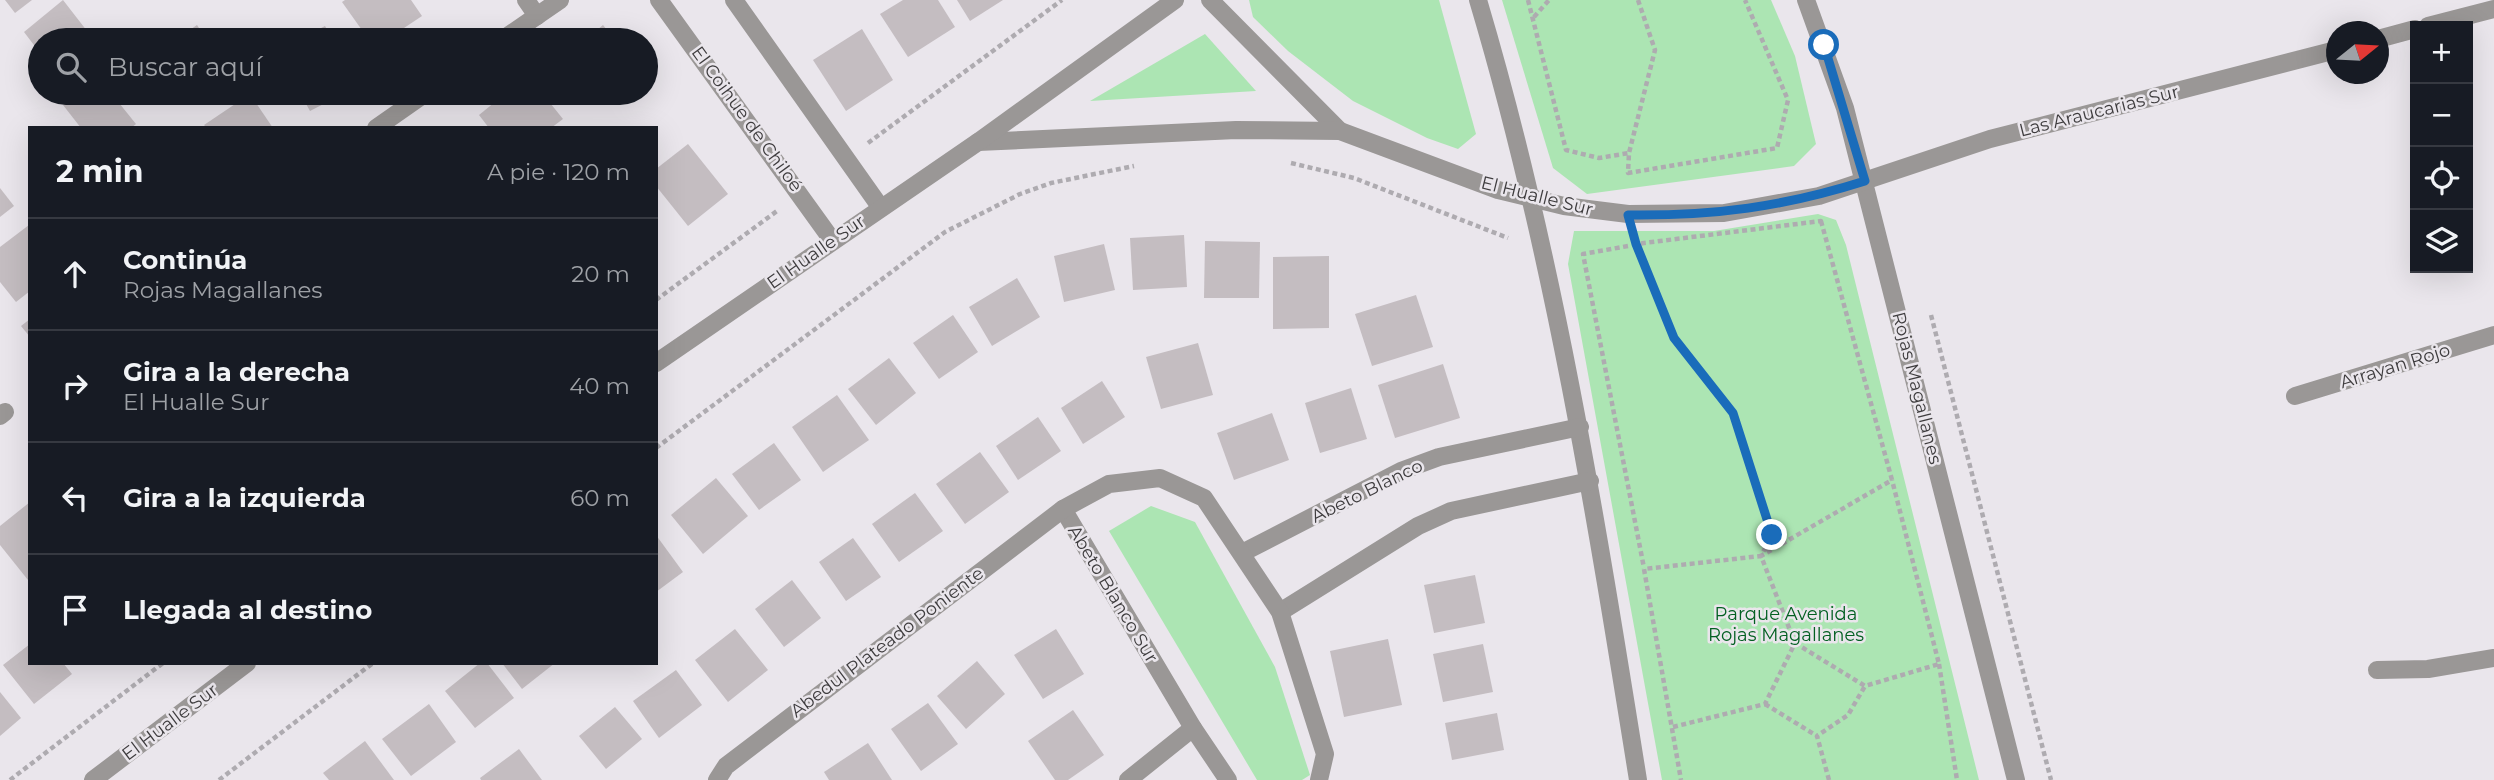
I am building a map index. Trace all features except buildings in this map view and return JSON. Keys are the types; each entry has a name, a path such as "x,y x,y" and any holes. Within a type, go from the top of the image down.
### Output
{"street":[{"path":"526,0 537,16"},
{"path":"520,28 560,0"},
{"name":"El Coihue de Chiloé","path":"659,0 832,240"},
{"path":"734,0 881,208"},
{"name":"El Hualle Sur","path":"658,362 978,142 1175,0"},
{"name":"El Hualle Sur","path":"1210,0 1340,131"},
{"path":"1478,0 1529,197 1580,427 1638,780"},
{"name":"Rojas Magallanes","path":"1806,0 1845,108 1865,181 2016,780"},
{"path":"2447,21 2494,9"},
{"path":"2389,36 2410,30"},
{"name":"Las Araucarias Sur","path":"1865,181 1990,139 2326,53"},
{"path":"379,126 409,105"},
{"name":"El Hualle Sur","path":"978,142 1236,130 1340,131 1498,190 1564,206 1628,215 1724,214 1772,207 1865,181"},
{"name":"Arrayan Rojo","path":"2295,396 2494,335"},
{"name":"Abeto Blanco","path":"1242,553 1414,466 1439,457 1580,427"},
{"name":"Abeto Blanco Sur","path":"1228,780 1193,728 1063,509 1109,484 1160,478 1204,498 1280,612 1325,754 1319,780"},
{"path":"1280,612 1418,526 1451,511 1590,481"},
{"name":"Abedul Plateado Poniente","path":"717,780 726,766 1063,509"},
{"path":"2377,670 2428,669 2494,657"},
{"name":"El Hualle Sur","path":"93,780 244,665"},
{"path":"1128,780 1193,728"}],"path":[{"path":"1528,0 1566,150 1599,158 1629,153"},
{"path":"1534,18 1549,0"},
{"path":"1638,0 1654,50 1629,153 1629,173 1777,148 1788,100 1745,0"},
{"path":"1290,162 1354,178 1508,238"},
{"path":"658,447 945,232 990,207 1051,183 1144,164"},
{"path":"1498,190 1511,251"},
{"path":"1628,215 1636,244 1674,338 1733,413 1772,535 1761,556 1795,643 1865,686"},
{"path":"1681,780 1674,727 1583,254 1636,244 1821,221 1939,664 1957,780"},
{"path":"1929,306 2052,780"},
{"path":"1644,569 1761,556 1892,480"},
{"path":"1765,704 1795,643"},
{"path":"1817,736 1848,715 1865,686 1939,664"},
{"path":"10,780 160,665"},
{"path":"219,780 370,665"},
{"path":"1674,727 1765,704 1817,736 1829,780"}],"green space":[{"path":"1249,0 1439,0 1476,134 1458,149 1427,138 1353,101 1288,51 1253,17"},
{"path":"1502,0 1771,0 1795,56 1816,144 1794,166 1587,194 1553,168"},
{"path":"1205,34 1256,91 1090,101"},
{"name":"Parque Avenida Rojas Magallanes","path":"1818,214 1836,220 1846,245 1979,780 1662,780 1568,264 1574,231 1714,231"},
{"path":"1151,506 1195,522 1275,667 1310,775 1302,780 1257,780 1109,531"}],"route":[{"path":"1772,535 1733,413 1674,338 1636,244 1628,215 1724,214 1819,196 1865,181 1824,45"}]}
